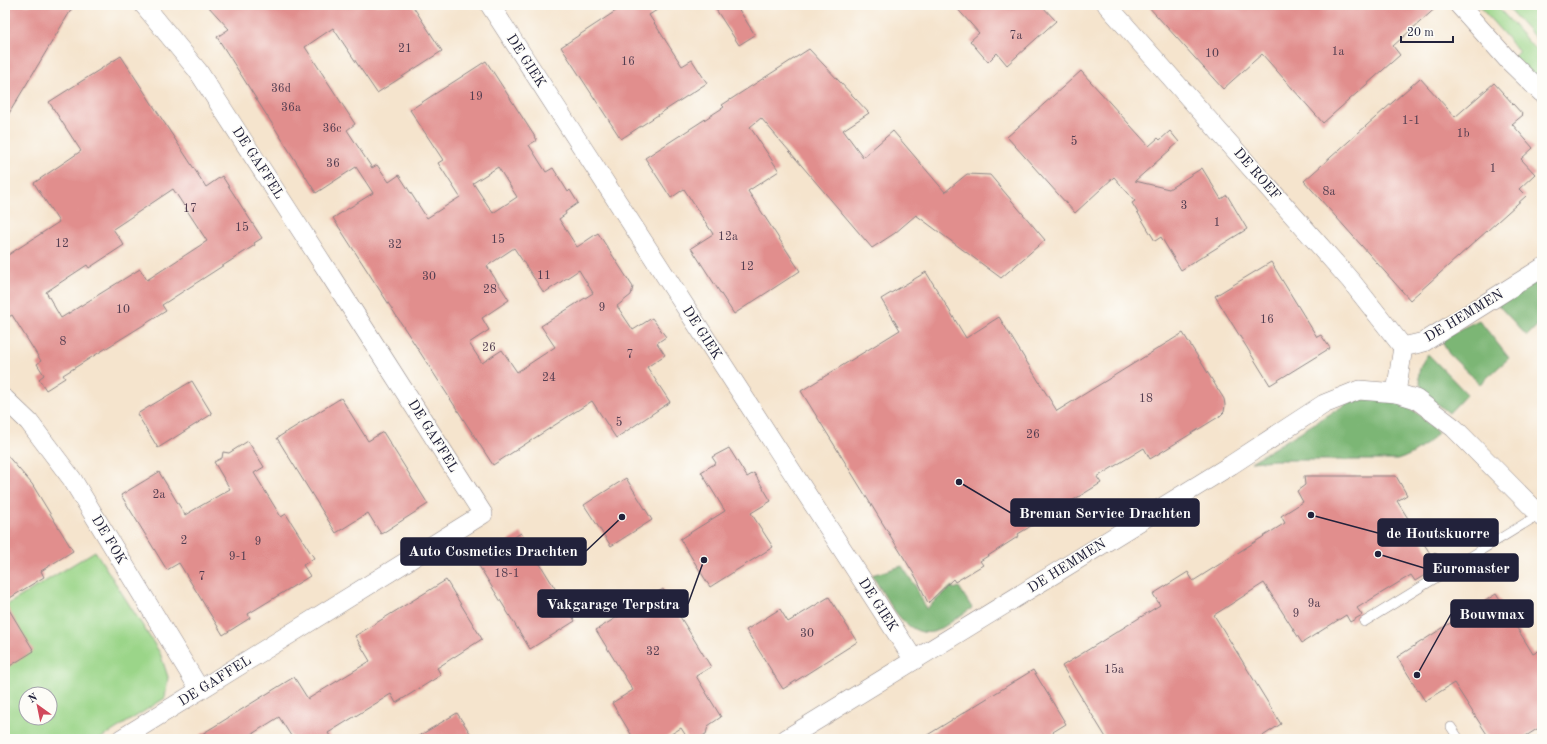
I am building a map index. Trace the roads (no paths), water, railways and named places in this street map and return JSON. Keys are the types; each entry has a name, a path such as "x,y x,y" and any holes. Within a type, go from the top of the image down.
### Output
{"street":[{"name":"DE GAFFEL","path":"121,739 483,514 198,71 144,5"},
{"name":"DE GIEK","path":"490,5 914,660"},
{"name":"DE ROEF","path":"1107,5 1351,281 1403,347"},
{"path":"1459,5 1508,60 1542,93"},
{"name":"DE HEMMEN","path":"1403,347 1424,342 1542,268"},
{"path":"1396,393 1403,347"},
{"name":"DE HEMMEN","path":"786,739 1224,469 1324,404 1359,390 1396,393 1416,399 1454,428 1541,515"},
{"name":"DE FOK","path":"5,399 29,422 72,479 200,690"}],"lane":[{"path":"1364,622 1541,515"},
{"path":"1451,727 1459,739"}],"place":[{"name":"Breman Service Drachten","path":"959,482"},
{"name":"de Houtskuorre","path":"1311,515"},
{"name":"Auto Cosmetics Drachten","path":"622,517"},
{"name":"Euromaster","path":"1378,554"},
{"name":"Vakgarage Terpstra","path":"704,560"},
{"name":"Bouwmax","path":"1417,675"}]}
